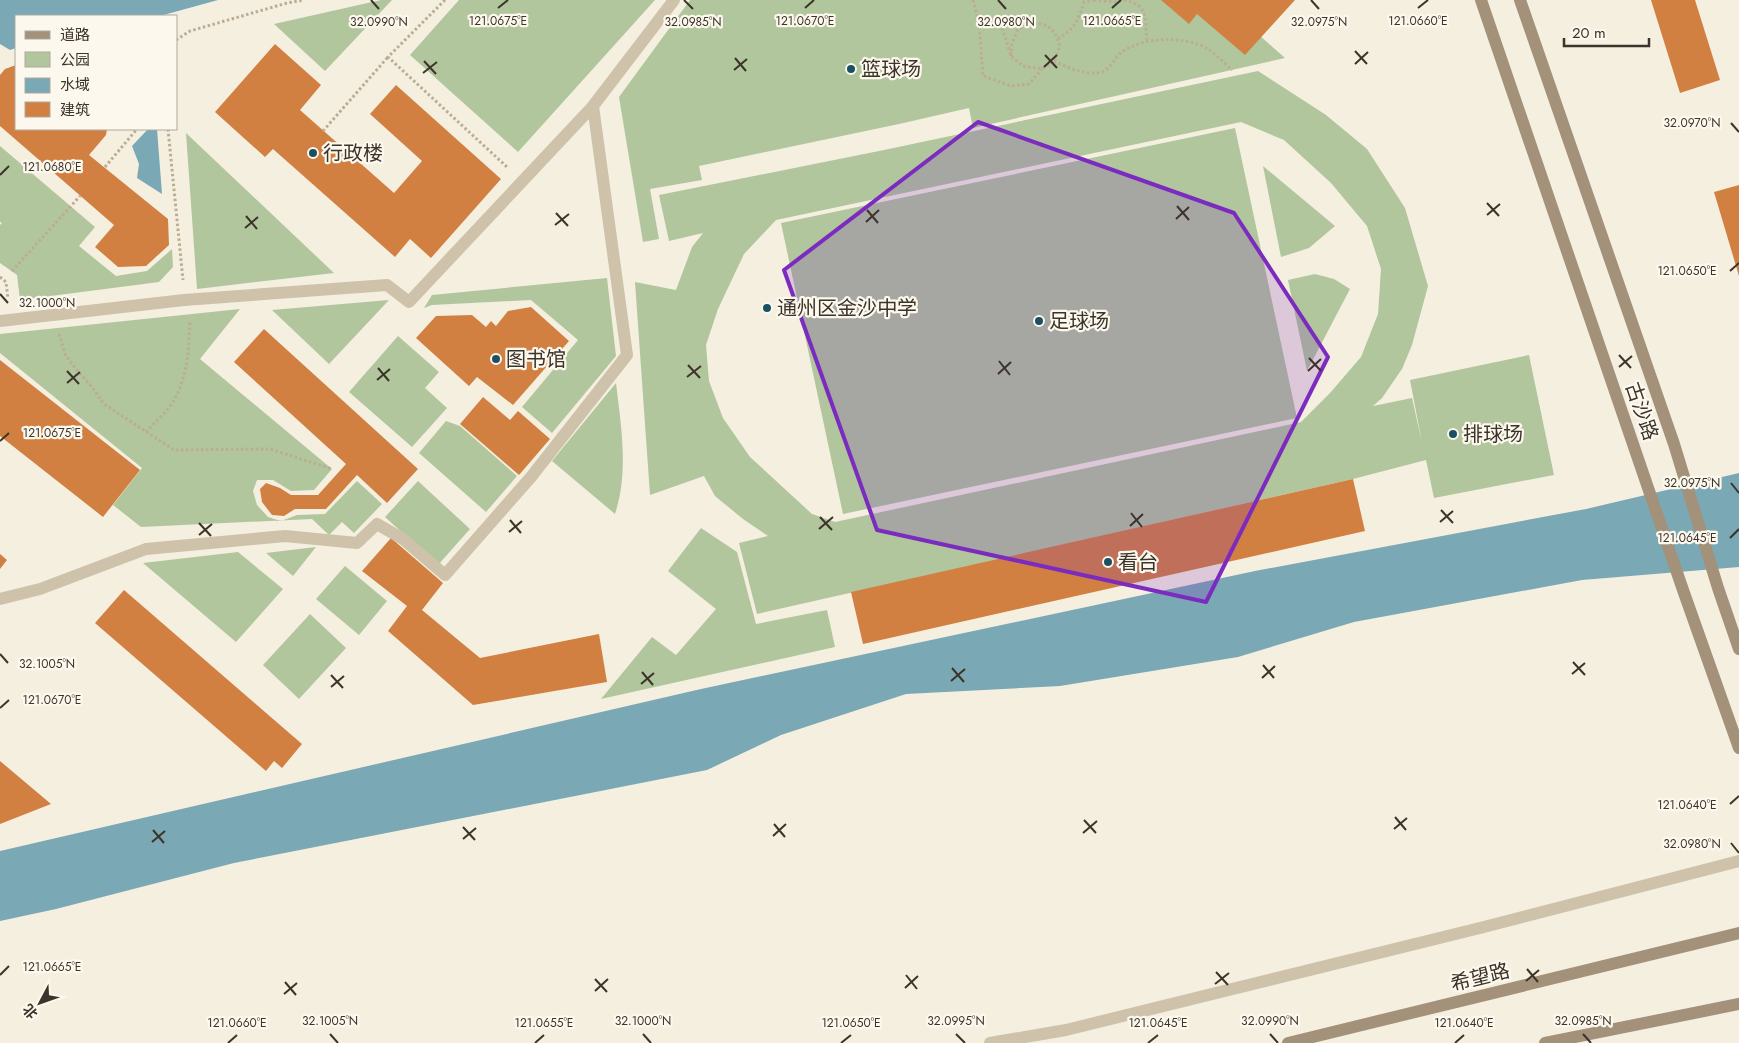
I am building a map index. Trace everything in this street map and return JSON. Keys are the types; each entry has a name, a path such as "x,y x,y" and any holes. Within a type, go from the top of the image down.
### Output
{"main road":[{"name":"古沙路","path":"1481,0 1739,748"},
{"name":"古沙路","path":"1520,0 1674,444 1718,588 1739,649"},
{"name":"希望路","path":"1288,1043 1739,933"},
{"path":"1545,1043 1739,1004"}],"street":[{"path":"0,321 184,300 387,285 408,302 593,106 674,0"},
{"path":"0,599 40,589 146,549 285,536 357,543 377,524 403,539 445,575 531,477 627,354 593,106"},
{"path":"990,1043 1066,1030 1480,928 1739,861"}],"path":[{"path":"178,39 190,30 304,0"},
{"path":"323,131 388,57 445,0"},
{"path":"973,0 979,22 983,76 1011,86 1029,84 1042,69 1054,61 1060,46 1056,34 1045,25 1032,22 1018,29 1012,44 1011,56"},
{"path":"1058,39 1071,30 1080,14 1083,1 1114,2 1124,0 1135,3 1143,9 1147,40"},
{"path":"979,22 1000,17 1011,56 1023,66 1042,69"},
{"path":"1054,61 1074,70 1092,73 1104,71 1120,53 1147,40 1173,40 1194,43 1206,48 1232,70"},
{"path":"388,57 522,181"},
{"path":"105,167 136,130"},
{"path":"168,130 184,300"},
{"path":"12,271 80,196"},
{"path":"146,432 174,401 184,378 189,349 190,315"},
{"path":"58,328 65,354 104,404 174,450 270,449 332,469"}],"highlighted area":[{"path":"978,122 1234,213 1328,357 1206,602 877,530 784,270"}],"green space":[{"path":"381,0 392,0 325,71 274,24"},
{"path":"459,0 655,0 518,152 410,55"},
{"path":"690,0 1197,0 1242,20 1285,58 973,128 969,108 699,166 702,180 650,189 659,239 643,242 619,97"},
{"path":"1258,71 1326,115 1367,149 1405,208 1428,286 1412,345 1402,369 1382,398 1373,406 1412,398 1422,443 1410,380 1529,355 1554,475 1434,498 1426,460 1353,479 757,614 739,543 768,536 715,496 704,476 650,495 635,282 676,290 692,247 703,233 669,241 659,195 884,150","holes":["1241,122 1284,140 1331,183 1367,226 1381,269 1378,314 1361,357 1330,393 1301,422 835,522 812,514 750,457 723,418 709,381 706,345 718,309 744,254 776,220"]},
{"name":"足球场","path":"1235,128 1297,418 843,514 781,223"},
{"path":"186,133 334,273 197,289"},
{"path":"0,146 95,227 79,246 116,276 147,271 172,249 173,267 159,282 20,300 17,275 0,263 0,225 2,223 0,222"},
{"path":"1263,166 1335,226 1309,248 1281,257"},
{"path":"1315,274 1334,279 1350,289 1307,371 1288,280"},
{"path":"607,278 616,356 552,433 522,407 578,340 531,300 432,305 424,308 432,295"},
{"path":"389,300 329,364 272,310"},
{"path":"240,309 200,359 332,469 314,490 291,491 273,480 257,480 253,491 257,505 268,517 279,521 141,527 113,505 142,468 0,353 0,334"},
{"path":"398,336 439,372 425,388 447,408 412,447 349,392"},
{"path":"616,383 622,432 623,465 622,481 615,514 552,461"},
{"path":"446,421 460,426 517,476 486,512 419,453"},
{"path":"357,481 382,504 354,533 342,522 329,535 312,519 283,520 297,515 325,514"},
{"path":"418,481 470,529 438,565 385,517"},
{"path":"701,528 737,552 756,624 827,610 835,647 601,699 652,637 676,655 716,609 668,571"},
{"path":"316,547 293,576 266,553"},
{"path":"238,552 283,589 236,642 143,563"},
{"path":"345,566 387,601 359,635 316,599"},
{"path":"310,614 346,648 299,699 263,665"}],"water":[{"path":"0,0 218,0 164,15 15,15 15,48 10,50 0,44"},
{"path":"147,130 157,130 162,194 137,178 139,164 132,146"},
{"path":"1739,473 1739,567 1582,580 1354,622 1238,657 1060,686 906,694 781,735 707,770 234,863 56,909 0,921 0,851 701,689 1255,571 1586,509"}],"building":[{"path":"1161,0 1295,0 1245,55 1197,14 1189,24"},
{"path":"1651,0 1695,0 1720,80 1680,93"},
{"name":"行政楼","path":"275,44 321,85 300,110 394,193 422,161 370,114 396,85 501,179 431,258 410,239 395,257 273,149 265,157 215,112"},
{"path":"15,65 15,130 107,130 106,135 89,155 168,219 169,245 146,266 118,267 95,247 114,225 0,126 0,75 5,69"},
{"path":"1739,185 1739,276 1714,192"},
{"name":"图书馆","path":"531,307 569,341 513,405 477,377 469,386 416,338 436,316 472,315 486,327 491,321 496,326 508,311"},
{"path":"264,329 418,469 387,503 357,475 326,509 295,509 284,516 272,515 262,502 260,489 266,483 280,488 291,495 318,495 346,464 234,362"},
{"path":"0,360 140,470 103,517 0,436"},
{"name":"图书馆","path":"483,397 510,420 518,411 550,439 519,475 460,424"},
{"name":"看台","path":"1353,479 1365,531 863,644 851,592"},
{"path":"391,538 443,583 422,610 480,658 599,634 607,682 473,705 388,631 407,606 362,571"},
{"path":"0,554 7,560 0,569"},
{"path":"124,590 302,744 282,768 274,761 266,771 95,623"},
{"path":"0,761 51,804 0,824"}],"place":[{"name":"篮球场","path":"851,69"},
{"name":"行政楼","path":"313,153"},
{"name":"通州区金沙中学","path":"767,308"},
{"name":"足球场","path":"1039,321"},
{"name":"图书馆","path":"496,359"},
{"name":"排球场","path":"1453,434"},
{"name":"看台","path":"1108,562"}]}
